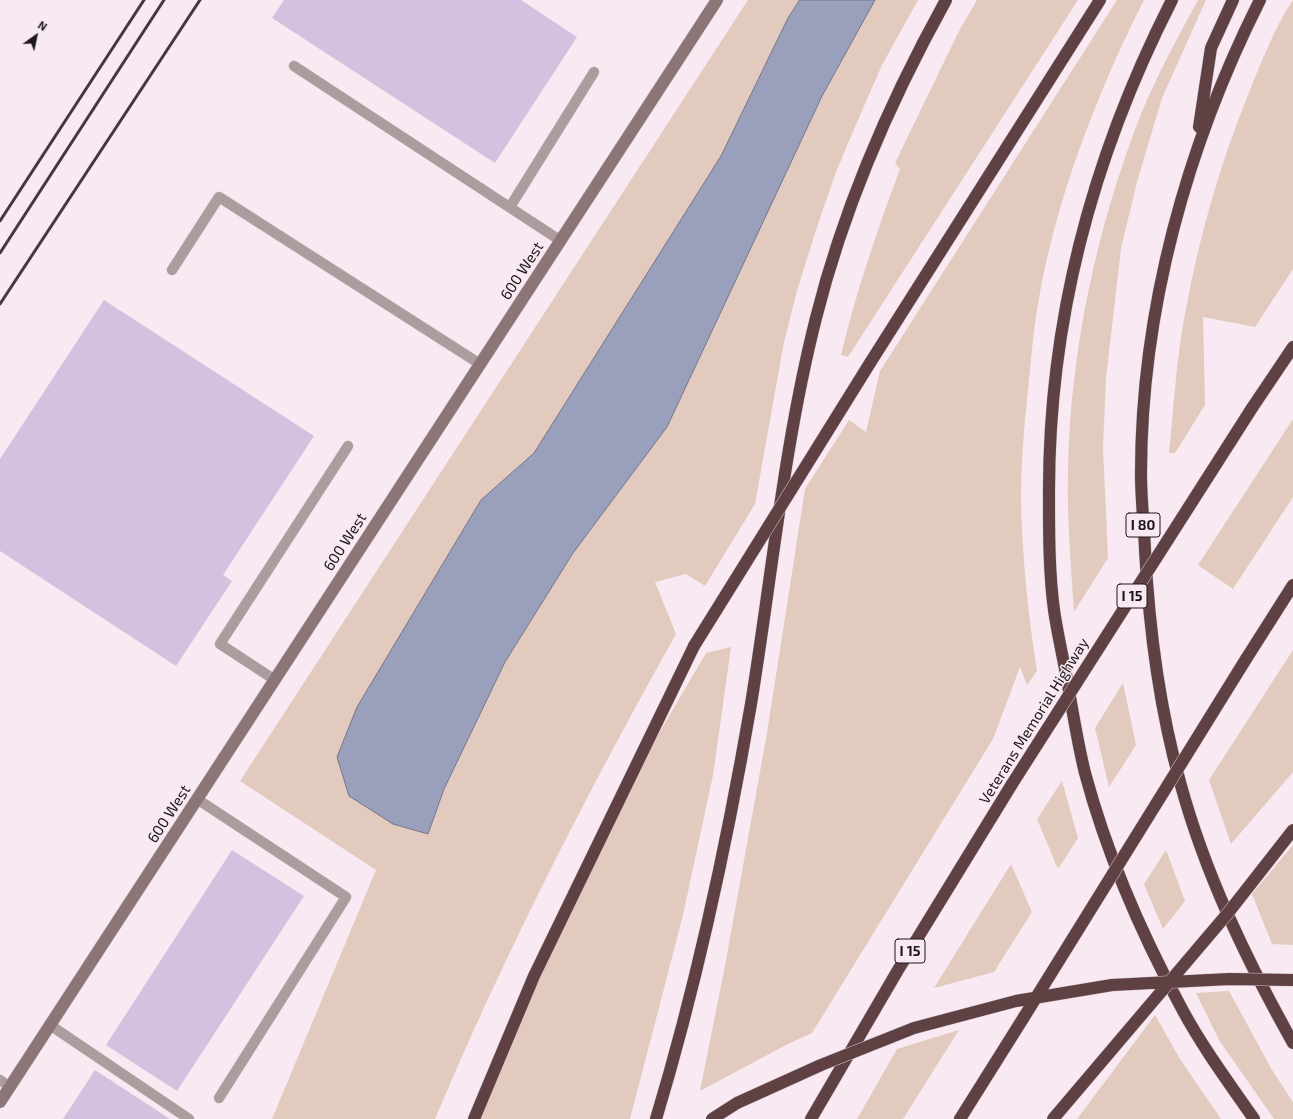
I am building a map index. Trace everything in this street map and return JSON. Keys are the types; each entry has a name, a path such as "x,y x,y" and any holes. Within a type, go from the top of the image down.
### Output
{"highway":[{"path":"656,1119 700,953 736,788 798,404 817,316 841,232 871,152 908,71 946,0"},
{"path":"474,1119 534,976 694,646 870,363 1100,0"},
{"path":"1172,0 1146,52 1111,137 1085,218 1075,260 1066,302 1054,386 1048,473 1050,564 1054,610 1074,726 1085,774 1110,850 1145,935 1184,1012 1207,1051 1254,1119"},
{"path":"1195,154 1211,48 1233,0"},
{"name":"I 80","path":"1260,0 1218,92 1195,154 1177,217 1165,266 1157,308 1146,386 1141,473 1146,579 1152,648 1172,750 1191,817 1236,934 1293,1043"},
{"name":"Veterans Memorial Highway","path":"811,1119 898,970 1012,784 1252,408 1293,347"},
{"path":"960,1119 1293,585"},
{"path":"1053,1119 1228,913 1293,830"},
{"path":"712,1119 737,1103 822,1065 914,1028 1016,1001 1112,985 1228,980 1293,980"}],"street":[{"name":"600 West","path":"0,1102 5,1083 50,1025 717,0"}],"lane":[{"path":"294,66 560,241"},
{"path":"510,207 594,72"},
{"path":"172,270 219,197 480,364"},
{"path":"275,680 220,644 348,446"},
{"path":"197,799 346,898 219,1098"},
{"path":"50,1025 189,1119"}],"shaded area":[{"path":"748,0 918,0 882,65 836,172 815,233 797,291 784,342 755,504 705,586 686,574 655,582 676,634 611,753 549,873 490,995 435,1119 272,1119 376,870 240,781"},
{"path":"977,0 1078,0 848,357 841,355 853,308 883,215 900,169 895,163 959,31"},
{"path":"1117,0 1144,0 1094,110 1067,187 1055,226 1046,265 1033,336 1024,430 1021,498 1026,584 1037,671 1027,685 1020,667 993,739 812,1033 786,1045 700,1091 724,971 767,733 805,489 849,420 866,432 880,371"},
{"path":"1198,0 1206,0 1162,98 1137,182 1121,248 1106,378 1103,448 1108,558 1074,612 1068,507 1070,426 1080,335 1089,290 1111,200 1141,114 1175,42"},
{"path":"1293,0 1293,269 1255,327 1203,317 1205,405 1175,453 1169,453 1177,366 1182,331 1204,229 1220,173 1239,117 1269,44 1286,10"},
{"path":"1293,419 1293,497 1233,589 1198,565"},
{"path":"731,647 713,775 683,915 630,1119 474,1119 609,829 655,740 706,653"},
{"path":"1293,650 1293,772 1231,844 1209,780"},
{"path":"1123,683 1136,745 1109,787 1095,728"},
{"path":"1062,781 1078,838 1058,869 1037,819"},
{"path":"1293,845 1293,945 1272,944 1252,894"},
{"path":"1166,850 1185,901 1163,929 1144,884"},
{"path":"1011,864 1032,912 994,972 934,988"},
{"path":"1229,991 1272,1070 1293,1102 1293,1119 1274,1119 1219,1040 1196,993"},
{"path":"1155,1015 1180,1059 1221,1119 1077,1119"},
{"path":"959,1030 903,1119 857,1119 897,1049"}],"water":[{"path":"800,0 875,0 822,96 667,427 573,553 505,662 444,789 428,834 393,824 349,796 337,757 357,707 481,500 534,453 721,156 788,18"}],"building":[{"path":"284,0 521,0 577,37 495,163 272,18"},
{"path":"104,300 314,436 223,575 232,581 176,666 0,551 0,459"},
{"path":"232,850 304,896 177,1091 106,1045"},
{"path":"95,1070 170,1119 63,1119"}],"railway":[{"path":"0,221 144,0"},
{"path":"0,253 164,0"},
{"path":"0,304 200,0"}]}
